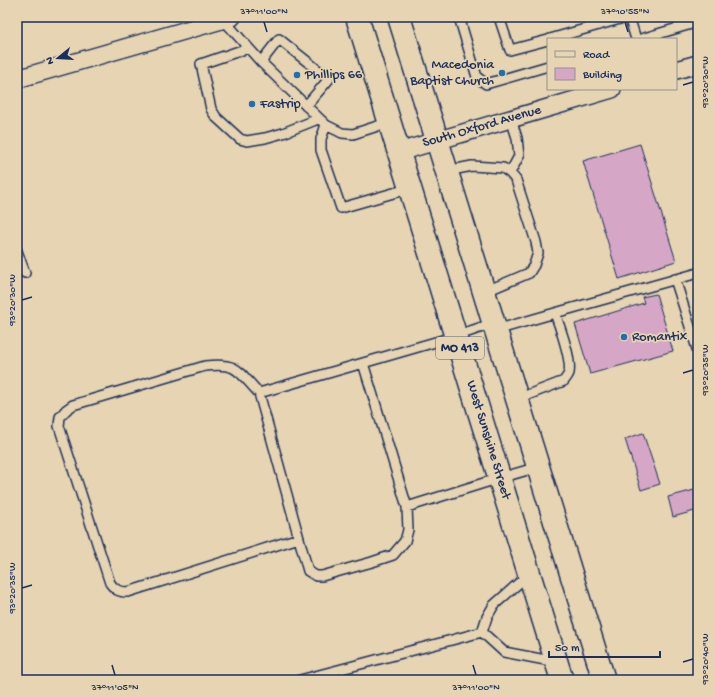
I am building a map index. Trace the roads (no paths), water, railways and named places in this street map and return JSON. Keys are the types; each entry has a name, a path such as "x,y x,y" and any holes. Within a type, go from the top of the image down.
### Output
{"main road":[{"name":"West Sunshine Street","path":"357,17 560,671"},
{"name":"MO 413","path":"399,17 604,680"}],"street":[{"path":"17,79 225,18"},
{"path":"677,70 698,64"},
{"name":"South Oxford Avenue","path":"399,152 609,90"}],"lane":[{"path":"459,17 477,77 486,84 547,66"},
{"path":"499,17 510,50 547,40"},
{"path":"553,38 628,17 636,38"},
{"path":"225,18 261,62 279,76 322,122 342,133 353,134 390,122"},
{"path":"644,38 698,22"},
{"path":"261,62 278,40 310,69 329,78 306,106"},
{"path":"248,48 201,64 211,109 216,117 240,138 247,142 322,122"},
{"path":"510,173 519,156 517,138 511,119"},
{"path":"322,122 321,150 341,208 411,188"},
{"path":"446,171 472,166 503,168 510,173 516,180 536,242 538,253 530,273 484,292"},
{"path":"17,251 25,273"},
{"path":"259,393 456,336 495,326 555,314 698,273"},
{"path":"675,279 698,352"},
{"path":"517,399 564,381 568,374 569,365 565,345 555,314"},
{"path":"299,538 128,592 121,592 114,589 110,583 59,426 60,417 66,410 73,406 205,366 220,364 236,369 259,393 308,570 316,576 322,576 393,555 405,541 408,530 407,508 363,363"},
{"path":"407,508 538,467"},
{"path":"482,632 487,617 494,605 529,573"},
{"path":"482,632 504,652 560,671"},
{"path":"300,680 482,632"}],"place":[{"name":"Macedonia Baptist Church","path":"502,73"},
{"name":"Phillips 66","path":"297,75"},
{"name":"Fastrip","path":"252,104"},
{"name":"Romantix","path":"624,337"}]}
